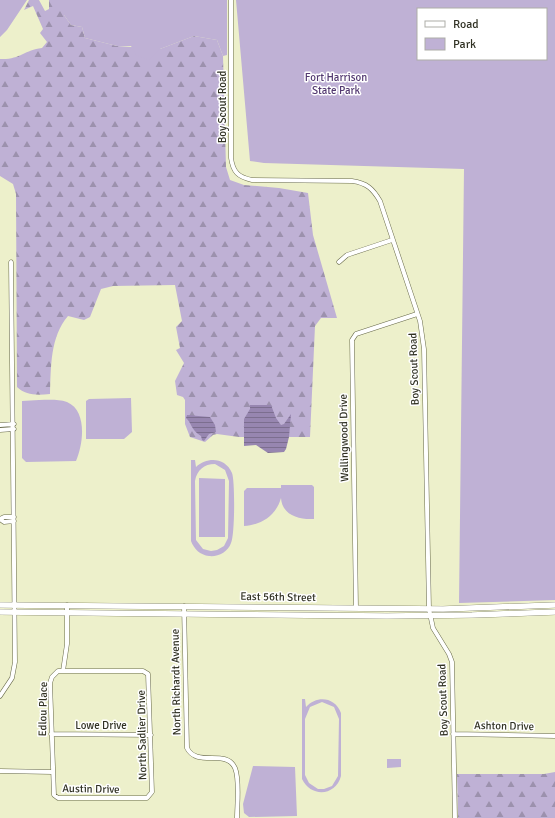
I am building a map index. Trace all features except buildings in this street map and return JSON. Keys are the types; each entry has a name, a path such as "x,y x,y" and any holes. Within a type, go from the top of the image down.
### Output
{"main road":[{"name":"East 56th Street","path":"0,612 15,608 68,604 429,609 555,605"},
{"name":"East 56th Street","path":"0,605 15,608 67,612 430,615 555,612"}],"street":[{"name":"Boy Scout Road","path":"231,0 231,158 234,171 244,178 256,180 342,181 365,184 373,189 377,196 422,332 424,349 429,609 434,630 449,654 452,662 455,818"},
{"path":"338,262 347,255 392,240"},
{"path":"0,696 10,683 15,667 14,424 11,262"},
{"name":"Wallingwood Drive","path":"356,608 352,340 356,334 417,314"},
{"path":"0,425 14,424"},
{"path":"0,430 14,430"},
{"path":"0,519 4,522 14,519"},
{"path":"63,671 67,644 68,604"},
{"name":"North Richardt Avenue","path":"184,606 187,748 194,757 222,758 232,764 236,774 237,818"},
{"path":"300,607 300,614"},
{"name":"Edlou Place","path":"54,796 52,792 50,682 55,673 59,670 63,671"},
{"name":"North Sadlier Drive","path":"63,671 147,673 149,676 151,735 152,793 150,796"},
{"name":"Lowe Drive","path":"52,734 151,735"},
{"name":"Ashton Drive","path":"453,734 555,736"},
{"path":"0,771 52,772"},
{"name":"Austin Drive","path":"54,796 58,798 140,798 150,796"}],"green space":[{"path":"0,0 27,0 7,30 0,37"},
{"path":"29,0 39,0 45,11 49,9 49,0 64,0 64,15 71,25 82,27 85,38 117,46 160,49 194,36 217,40 223,56 226,167 230,180 244,185 279,188 308,193 313,235 337,318 321,318 315,326 310,437 239,437 217,434 213,435 205,442 190,437 185,424 185,400 183,397 177,395 175,381 184,363 176,350 180,348 176,327 182,321 175,285 113,286 101,289 90,317 84,320 68,316 62,324 53,353 50,394 37,395 24,392 17,387 16,194 13,184 0,176 0,59 12,58 42,48 47,42 40,33 43,29 33,6 24,10"},
{"path":"64,0 227,0 227,55 223,56 217,40 194,36 160,49 149,60 136,55 131,46 117,46 85,38 82,27 71,25 64,15"},
{"name":"Fort Harrison State Park","path":"236,0 555,0 555,600 459,603 464,169 264,163 250,161"},
{"path":"131,398 132,432 124,439 86,439 86,401 89,399"},
{"path":"22,401 64,401 74,406 81,420 82,429 82,438 76,461 26,462 22,458"},
{"path":"191,460 195,460 196,467 205,461 220,461 229,468 233,478 234,519 230,546 228,549 216,556 209,556 198,551 191,541","holes":["215,464 225,470 229,481 228,538 224,546 217,550 211,551 203,549 196,540 195,481 197,474 204,466"]},
{"path":"199,478 225,479 225,537 199,537"},
{"path":"281,485 312,485 314,487 314,519 303,519 292,515 284,509 281,498 272,515 256,524 244,526 244,491 247,488 281,488"},
{"path":"302,699 305,699 306,707 310,703 320,699 330,701 335,704 341,713 341,776 334,788 323,792 317,792 311,789 302,779","holes":["322,702 334,707 339,719 338,776 332,786 324,789 318,789 309,783 305,775 305,719 310,707"]},
{"path":"387,759 401,759 401,767 387,768"},
{"path":"253,766 295,767 297,816 249,817 244,813 243,804"},
{"path":"555,772 555,818 458,818 457,774 544,774"}],"shaded area":[{"path":"250,405 271,405 276,418 281,425 284,424 291,414 289,437 284,452 268,453 256,445 244,446 244,419 250,409"},
{"path":"187,415 210,417 215,425 216,432 209,434 204,441 202,440 201,436 193,429 186,418"}]}
